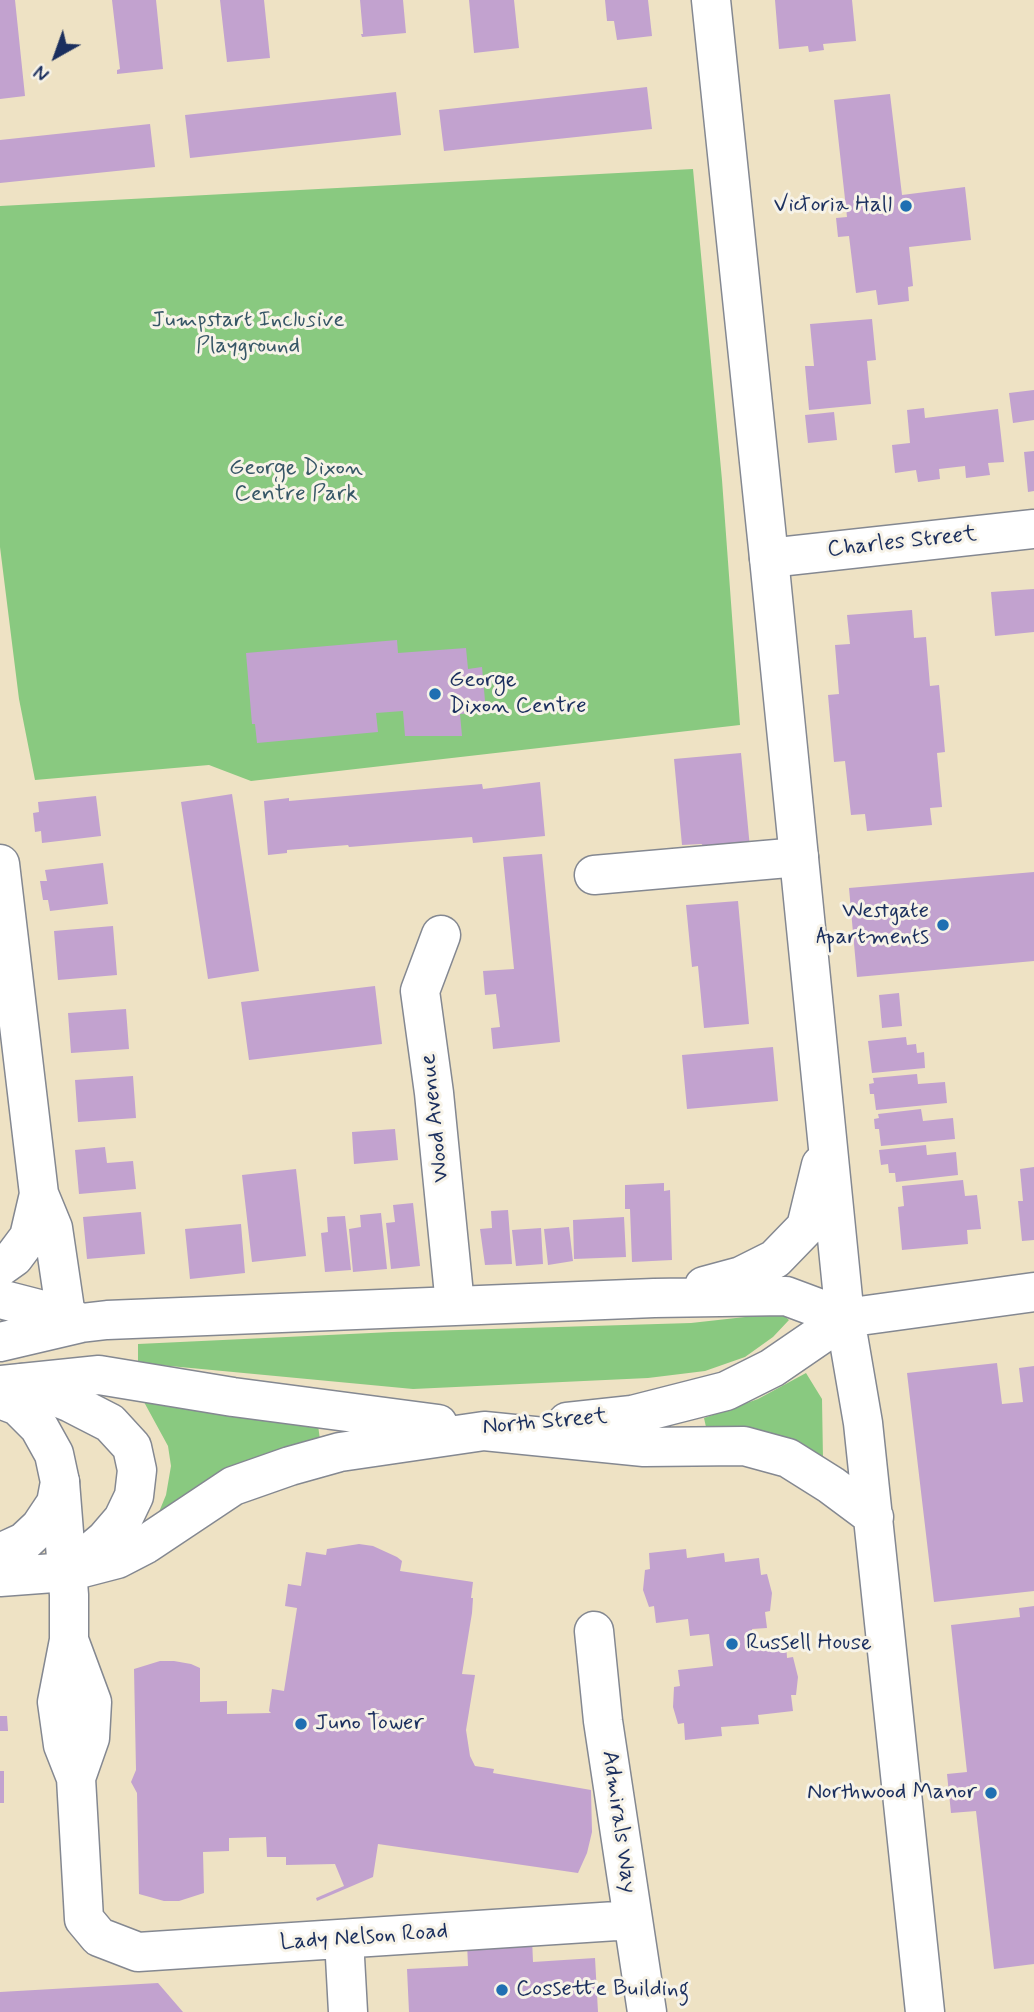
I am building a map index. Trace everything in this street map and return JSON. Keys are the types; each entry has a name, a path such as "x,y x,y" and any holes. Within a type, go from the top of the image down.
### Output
{"main road":[{"path":"711,0 845,1318 863,1423 874,1517 925,2012"},
{"name":"Charles Street","path":"769,558 1034,529"},
{"path":"594,875 799,857"},
{"path":"0,864 8,1013 39,1194 53,1228 74,1319"},
{"name":"Wood Avenue","path":"442,935 420,991 434,1093 455,1305"},
{"path":"654,1298 741,1276 775,1259 806,1227 828,1139"},
{"path":"0,1267 14,1257 29,1237 39,1194"},
{"name":"North Street","path":"7,1389 99,1376 484,1431 632,1415 726,1391 772,1368 845,1318 1034,1292"},
{"name":"North Street","path":"74,1319 654,1298 786,1296 845,1318"},
{"path":"0,1299 74,1319"},
{"path":"0,1342 74,1319"},
{"path":"7,1389 71,1403 110,1423 132,1447 137,1470 134,1496 122,1519 105,1540 67,1572"},
{"path":"7,1389 18,1406 38,1427 54,1454 60,1482 67,1572"},
{"path":"0,1577 67,1572 117,1559 146,1544 233,1486 267,1474 340,1452 484,1431 644,1447 744,1446 788,1458 874,1517"},
{"path":"0,1553 24,1542 40,1527 56,1503 60,1482"},
{"name":"Lady Nelson Road","path":"67,1572 69,1640 92,1702 90,1738 76,1778 84,1919 99,1937 138,1952 632,1920"},
{"name":"Admirals Way","path":"594,1631 603,1721 647,2012"},
{"path":"344,1939 348,2012"}],"green space":[{"name":"George Dixon Centre Park","path":"693,169 722,480 740,725 251,781 209,765 35,780 19,699 0,547 0,206"},
{"path":"781,1313 789,1320 773,1337 745,1357 705,1371 648,1378 413,1389 138,1363 138,1344 392,1332 691,1323"},
{"path":"806,1373 822,1399 823,1460 706,1427 704,1418 758,1399"},
{"path":"144,1402 318,1425 320,1440 154,1524 166,1495 171,1466 168,1446"}],"building":[{"path":"0,0 15,0 25,96 0,99"},
{"path":"112,0 156,0 163,69 117,74 120,69"},
{"path":"220,0 264,0 270,58 227,62"},
{"path":"360,0 403,0 406,33 362,37"},
{"path":"469,0 514,0 519,48 474,53"},
{"path":"605,0 648,0 652,36 617,40 614,21 607,21"},
{"path":"775,0 852,0 856,41 823,44 824,50 809,52 808,46 779,49"},
{"path":"647,87 652,129 444,151 439,110"},
{"path":"396,92 401,135 190,158 185,115"},
{"name":"Victoria Hall","path":"890,94 902,195 965,187 971,240 909,247 913,286 908,287 909,301 878,305 876,290 856,293 849,236 838,237 836,218 847,217 834,100"},
{"path":"150,124 155,167 0,183 0,140"},
{"path":"872,319 876,360 867,361 871,404 809,410 805,366 814,366 810,324"},
{"path":"1034,390 1034,420 1013,423 1009,393"},
{"path":"924,408 925,418 998,409 1004,462 988,463 990,475 966,478 965,466 939,469 940,479 918,482 916,470 895,473 892,445 910,443 907,410"},
{"path":"834,412 837,440 808,443 805,415"},
{"path":"1034,451 1034,491 1028,492 1024,452"},
{"path":"1034,589 1034,632 995,636 991,592"},
{"path":"912,610 914,638 926,637 930,686 939,685 945,752 937,753 942,807 930,808 932,825 867,831 865,814 851,815 845,761 834,762 828,695 839,694 835,645 850,644 847,615"},
{"path":"397,640 398,653 466,648 468,669 482,667 486,712 460,714 462,736 405,736 403,711 376,713 378,732 257,743 255,724 252,724 246,653"},
{"path":"741,753 750,848 703,852 702,844 682,845 674,759"},
{"path":"540,782 545,836 473,843 472,837 348,845 287,850 287,853 268,855 264,801 482,784 483,789"},
{"path":"232,794 259,971 208,979 181,802"},
{"path":"96,796 101,836 42,843 41,831 35,832 33,813 39,812 38,802"},
{"path":"542,854 560,1042 493,1049 491,1028 500,1027 496,994 485,995 483,971 514,969 503,857"},
{"path":"103,863 108,904 50,911 48,900 43,900 40,881 47,881 45,870"},
{"name":"Westgate Apartments","path":"1034,872 1034,961 857,977 849,888"},
{"path":"738,901 749,1024 704,1028 698,966 692,967 686,905"},
{"path":"113,926 117,975 58,980 54,931"},
{"path":"375,986 382,1044 249,1060 241,1002"},
{"path":"899,993 902,1026 882,1028 879,995"},
{"path":"126,1009 129,1049 71,1053 68,1013"},
{"path":"906,1037 907,1045 916,1044 917,1053 924,1052 925,1068 872,1073 868,1041"},
{"path":"773,1047 778,1101 687,1109 682,1055"},
{"path":"917,1074 918,1084 945,1082 947,1103 876,1110 874,1094 870,1094 869,1084 874,1083 873,1078"},
{"path":"133,1076 136,1118 78,1122 75,1080"},
{"path":"921,1109 923,1121 953,1118 955,1139 881,1146 879,1129 875,1129 874,1119 879,1118 878,1114"},
{"path":"395,1129 398,1160 354,1164 352,1132"},
{"path":"926,1145 927,1155 956,1152 958,1175 896,1182 895,1173 889,1173 888,1164 881,1165 879,1150"},
{"path":"105,1147 107,1163 133,1161 136,1189 79,1194 75,1150"},
{"path":"1034,1167 1034,1240 1022,1241 1018,1201 1023,1201 1020,1169"},
{"path":"296,1169 306,1256 252,1262 242,1175"},
{"path":"963,1180 965,1196 977,1195 981,1229 967,1230 968,1244 902,1250 898,1207 904,1206 902,1186"},
{"path":"664,1183 664,1191 670,1190 672,1260 632,1262 630,1209 625,1209 625,1185"},
{"path":"413,1203 420,1266 391,1269 386,1223 395,1222 393,1205"},
{"path":"508,1210 512,1264 485,1265 480,1229 492,1228 491,1211"},
{"path":"141,1212 145,1254 87,1259 83,1217"},
{"path":"381,1213 387,1269 353,1272 349,1229 361,1227 360,1215"},
{"path":"345,1216 351,1270 325,1272 321,1233 328,1232 327,1217"},
{"path":"624,1217 626,1257 574,1259 573,1220"},
{"path":"241,1224 245,1273 190,1279 185,1229"},
{"path":"569,1227 573,1261 548,1265 544,1229"},
{"path":"541,1228 543,1264 516,1266 512,1230"},
{"path":"997,1363 1002,1404 1023,1402 1019,1368 1034,1366 1034,1591 934,1602 907,1373"},
{"name":"Juno Tower","path":"359,1544 373,1546 397,1557 402,1561 400,1571 473,1582 472,1613 462,1674 475,1675 466,1730 470,1756 475,1766 494,1769 493,1773 591,1790 592,1832 578,1873 378,1844 373,1877 317,1901 316,1898 344,1886 335,1864 286,1865 286,1857 267,1857 266,1837 229,1838 229,1851 203,1852 204,1893 179,1901 164,1901 139,1894 137,1793 131,1782 136,1770 134,1669 160,1661 191,1664 200,1668 200,1702 227,1701 227,1714 271,1713 272,1689 284,1691 297,1608 285,1606 288,1584 301,1586 306,1552 326,1555 327,1549"},
{"name":"Russell House","path":"686,1549 687,1558 724,1553 725,1562 759,1558 761,1575 767,1574 772,1593 770,1611 765,1612 767,1628 752,1629 754,1645 786,1642 787,1658 793,1657 798,1677 796,1695 791,1695 793,1711 758,1715 759,1724 721,1727 722,1736 685,1740 684,1723 678,1724 673,1707 674,1687 680,1686 678,1670 713,1666 709,1634 690,1636 688,1619 656,1623 654,1606 649,1607 643,1590 645,1570 650,1569 649,1553"},
{"name":"Northwood Manor","path":"1034,1606 1034,1964 994,1969 976,1811 951,1813 947,1774 967,1772 951,1625 1020,1617 1019,1608"},
{"path":"0,1716 7,1716 8,1731 0,1731"},
{"path":"0,1771 4,1771 4,1803 0,1803"},
{"name":"Cossette Building","path":"532,1938 533,1962 595,1958 598,2012 409,2012 407,1969 468,1966 467,1942"},
{"path":"158,1983 183,2012 0,2012 0,1992"}],"place":[{"name":"Victoria Hall","path":"906,206"},
{"name":"George Dixon Centre","path":"435,694"},
{"name":"Westgate Apartments","path":"943,925"},
{"name":"Russell House","path":"732,1644"},
{"name":"Juno Tower","path":"301,1724"},
{"name":"Northwood Manor","path":"991,1793"},
{"name":"Cossette Building","path":"502,1990"}],"park label":[{"name":"Jumpstart Inclusive Playground","path":"248,334"}]}
